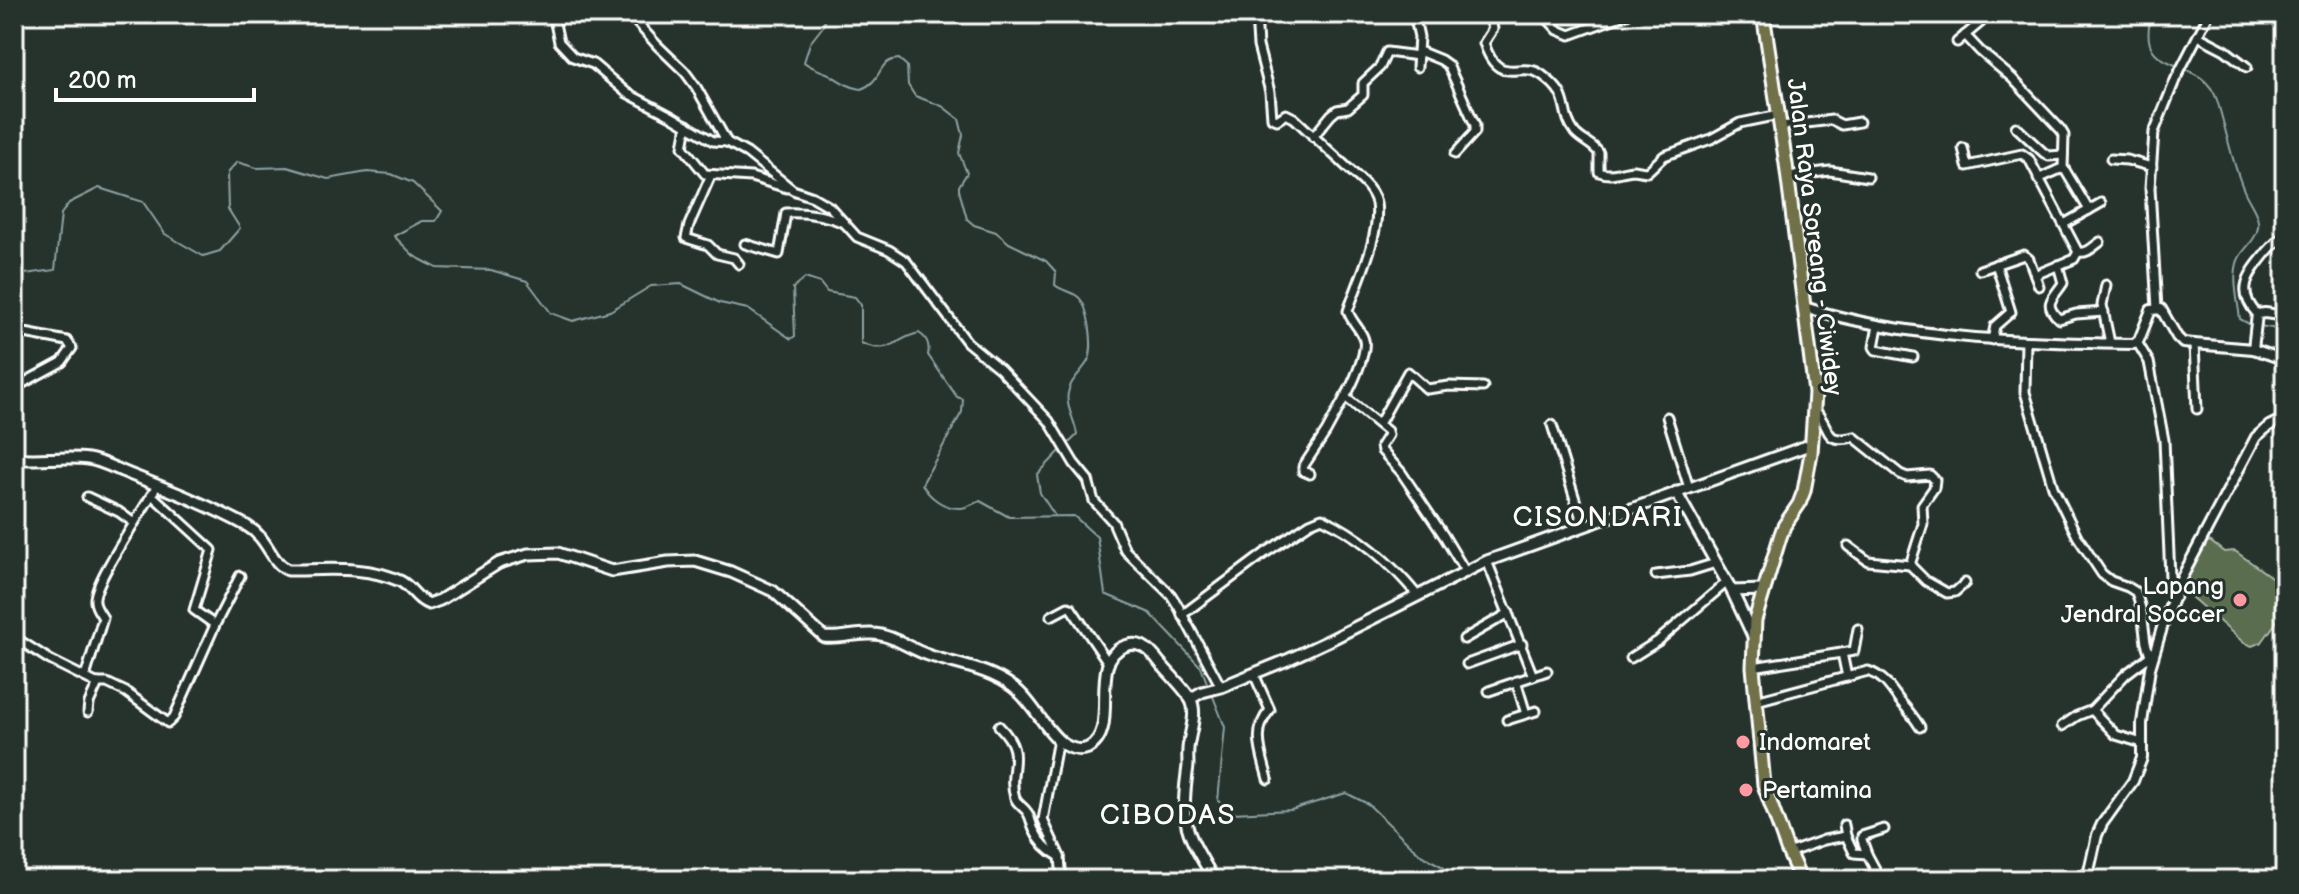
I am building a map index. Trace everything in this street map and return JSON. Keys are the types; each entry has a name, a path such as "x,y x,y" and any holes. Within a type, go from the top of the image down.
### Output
{"highway":[{"name":"Jalan Raya Soreang - Ciwidey","path":"1763,14 1814,370 1815,410 1804,491 1784,526 1763,590 1753,636 1753,667 1764,785 1801,880"}],"main road":[{"path":"1190,699 1334,638 1487,561 1812,444"},
{"path":"14,458 93,460 157,485 253,530 264,540 283,568 351,570 378,575 400,581 418,599 429,604 499,563 528,554 558,553 612,571 678,561 713,565 773,591 824,637 876,634 929,656 970,666 1003,681 1025,698 1066,746 1083,749 1099,738 1109,664 1120,649 1128,645 1146,647 1190,699 1193,719 1188,744 1185,814 1190,835 1214,880"},
{"path":"1676,492 1729,586 1753,636"},
{"path":"1729,586 1763,590"}],"street":[{"path":"553,14 559,42 573,57 593,64 627,93 713,141 727,142 747,153 793,190"},
{"path":"629,14 685,72 727,142"},
{"path":"1414,14 1417,21 1417,67"},
{"path":"1489,14 1493,29 1484,43 1493,60 1507,72 1534,70 1557,87 1575,132 1599,153 1599,172 1602,174 1614,175 1632,170 1647,172 1664,156 1711,139 1740,123 1832,120 1842,125 1859,122"},
{"path":"1543,14 1558,30 1570,35 1594,22 1627,14"},
{"path":"2157,309 2150,188 2154,132 2176,78 2209,14"},
{"path":"1260,15 1258,46 1270,92 1272,118 1277,120 1283,115 1290,115 1363,182 1376,202 1376,220 1369,252 1348,311 1364,338 1364,349 1351,387 1303,467 1303,471 1310,474"},
{"path":"1957,42 1981,22"},
{"path":"1965,35 2012,78 2061,130 2064,135 2063,169 2089,210"},
{"path":"2198,36 2225,50 2247,67"},
{"path":"1313,137 1331,115 1348,108 1363,95 1363,83 1380,67 1387,52 1418,54 1447,62 1475,125 1475,132 1455,154"},
{"path":"687,125 683,147 702,171 711,175 751,177 824,203 857,237 889,250 906,261 967,342 1000,369 1049,421 1088,480 1094,501 1111,518 1124,547 1138,564 1189,610 1219,687"},
{"path":"2016,127 2049,156 2063,155"},
{"path":"2028,139 2026,155 2078,252"},
{"path":"1963,148 1967,166 2026,155"},
{"path":"2111,159 2152,167"},
{"path":"2038,179 2063,169"},
{"path":"1788,176 1830,171 1868,177"},
{"path":"711,175 686,238 708,245 717,254 734,258 739,264"},
{"path":"2064,224 2101,203"},
{"path":"745,244 780,254 786,213 828,216 846,224"},
{"path":"2253,349 2256,318 2247,301 2246,283 2258,261 2285,236"},
{"path":"2078,252 2091,249 2100,242"},
{"path":"2035,275 2074,259 2078,252"},
{"path":"1980,270 2024,255 2029,259 2039,286"},
{"path":"1992,340 1995,326 2011,312 1996,264"},
{"path":"2058,265 2063,283 2049,302 2054,314 2059,319 2104,312"},
{"path":"2106,285 2102,299 2110,343"},
{"path":"1804,307 1878,326 1992,340 2137,342"},
{"path":"2137,342 2148,314 2157,309 2164,311 2179,341 2253,349 2285,360"},
{"path":"2256,318 2265,313 2285,316"},
{"path":"1878,326 1876,350 1913,357"},
{"path":"14,331 67,341 72,348 62,362 14,388"},
{"path":"2026,341 2025,392 2053,487 2077,536 2102,574 2136,592 2151,655"},
{"path":"2137,342 2149,362 2164,440 2170,577 2175,597"},
{"path":"2194,344 2197,409"},
{"path":"1379,424 1408,372 1427,389 1483,387"},
{"path":"1345,397 1388,433 1381,446 1382,451 1401,472 1465,571"},
{"path":"1815,410 1825,421 1833,439 1854,437 1879,459 1907,477 1924,474 1934,477 1934,488 1922,505 1923,524 1910,565"},
{"path":"1667,417 1689,488"},
{"path":"2087,880 2102,824 2140,768 2151,655 2182,577 2256,437 2285,418"},
{"path":"1552,425 1583,525"},
{"path":"85,677 103,618 95,604 95,596 113,557 157,485"},
{"path":"152,495 212,550 194,610 215,625"},
{"path":"87,497 134,523"},
{"path":"1189,610 1265,553 1322,518 1376,552 1418,596"},
{"path":"1848,546 1868,561 1910,565 1926,581 1947,593 1955,592 1965,583"},
{"path":"1487,561 1533,676"},
{"path":"1656,575 1690,571 1716,563"},
{"path":"14,637 50,660 98,683 107,683 126,692 169,722 240,576"},
{"path":"1631,658 1729,586"},
{"path":"1051,616 1071,608 1109,664"},
{"path":"1464,639 1509,613"},
{"path":"1753,667 1855,649 1858,629"},
{"path":"1467,664 1522,644"},
{"path":"1842,653 1847,677"},
{"path":"2062,726 2092,710 2126,674 2151,655"},
{"path":"1489,691 1547,671"},
{"path":"1756,701 1868,671 1882,678 1920,727"},
{"path":"1254,674 1270,710 1262,721 1258,741 1268,779"},
{"path":"1516,681 1526,714"},
{"path":"88,712 98,683"},
{"path":"2092,710 2116,735 2142,743"},
{"path":"1507,720 1536,711"},
{"path":"999,726 1010,738 1016,754 1016,800 1029,814 1042,842 1060,857"},
{"path":"1058,739 1043,820 1060,857 1062,880"},
{"path":"1844,825 1855,854 1867,854"},
{"path":"1881,880 1867,854 1862,836 1884,829"},
{"path":"1788,853 1846,836"}],"green space":[{"name":"Lapang Jendral Soccer","path":"2205,540 2224,552 2235,551 2285,587 2285,610 2262,642 2252,646 2244,643 2183,590 2182,584"}],"waterway":[{"path":"826,14 824,25 810,43 804,62 861,89 892,60 899,59 907,66 908,85 915,96 942,106 959,119 963,135 959,153 967,173 959,190 967,219 1046,261 1056,272 1055,285 1074,294 1085,308 1090,327 1090,355 1069,388 1068,403 1077,435 1066,446"},
{"path":"2152,14 2148,34 2151,48 2160,57 2197,75 2209,85 2217,100 2239,177 2257,217 2257,231 2239,258 2236,272 2240,319 2253,326"},
{"path":"14,273 55,270 61,214 69,203 99,188 143,202 165,234 203,256 220,251 240,228 228,209 227,173 237,162 257,168 287,167 328,179 367,172 391,174 413,183 442,211 436,221 422,221 394,236 414,256 437,268 491,270 527,281 551,313 573,321 610,311 651,286 681,284 720,303 748,309 791,339 795,336 793,288 805,278 820,283 827,292 855,297 861,305 861,343 879,348 911,335 922,335 929,348 928,355 957,397 963,399 962,412 922,484 929,493 943,504 955,508 980,501 1009,517 1074,516 1097,537 1105,594 1150,613 1201,667 1209,688"},
{"path":"2259,326 2272,328 2285,336"},
{"path":"1055,516 1040,493 1037,475 1061,450"},
{"path":"1212,694 1225,727 1218,801 1233,813 1291,810 1346,793 1368,804 1421,855 1459,880"}],"place":[{"name":"Lapang Jendral Soccer","path":"2240,600"},
{"name":"Indomaret","path":"1743,742"},
{"name":"Pertamina","path":"1746,790"}],"district":[{"name":"CISONDARI","path":"1598,516"},
{"name":"CIBODAS","path":"1168,814"}]}
